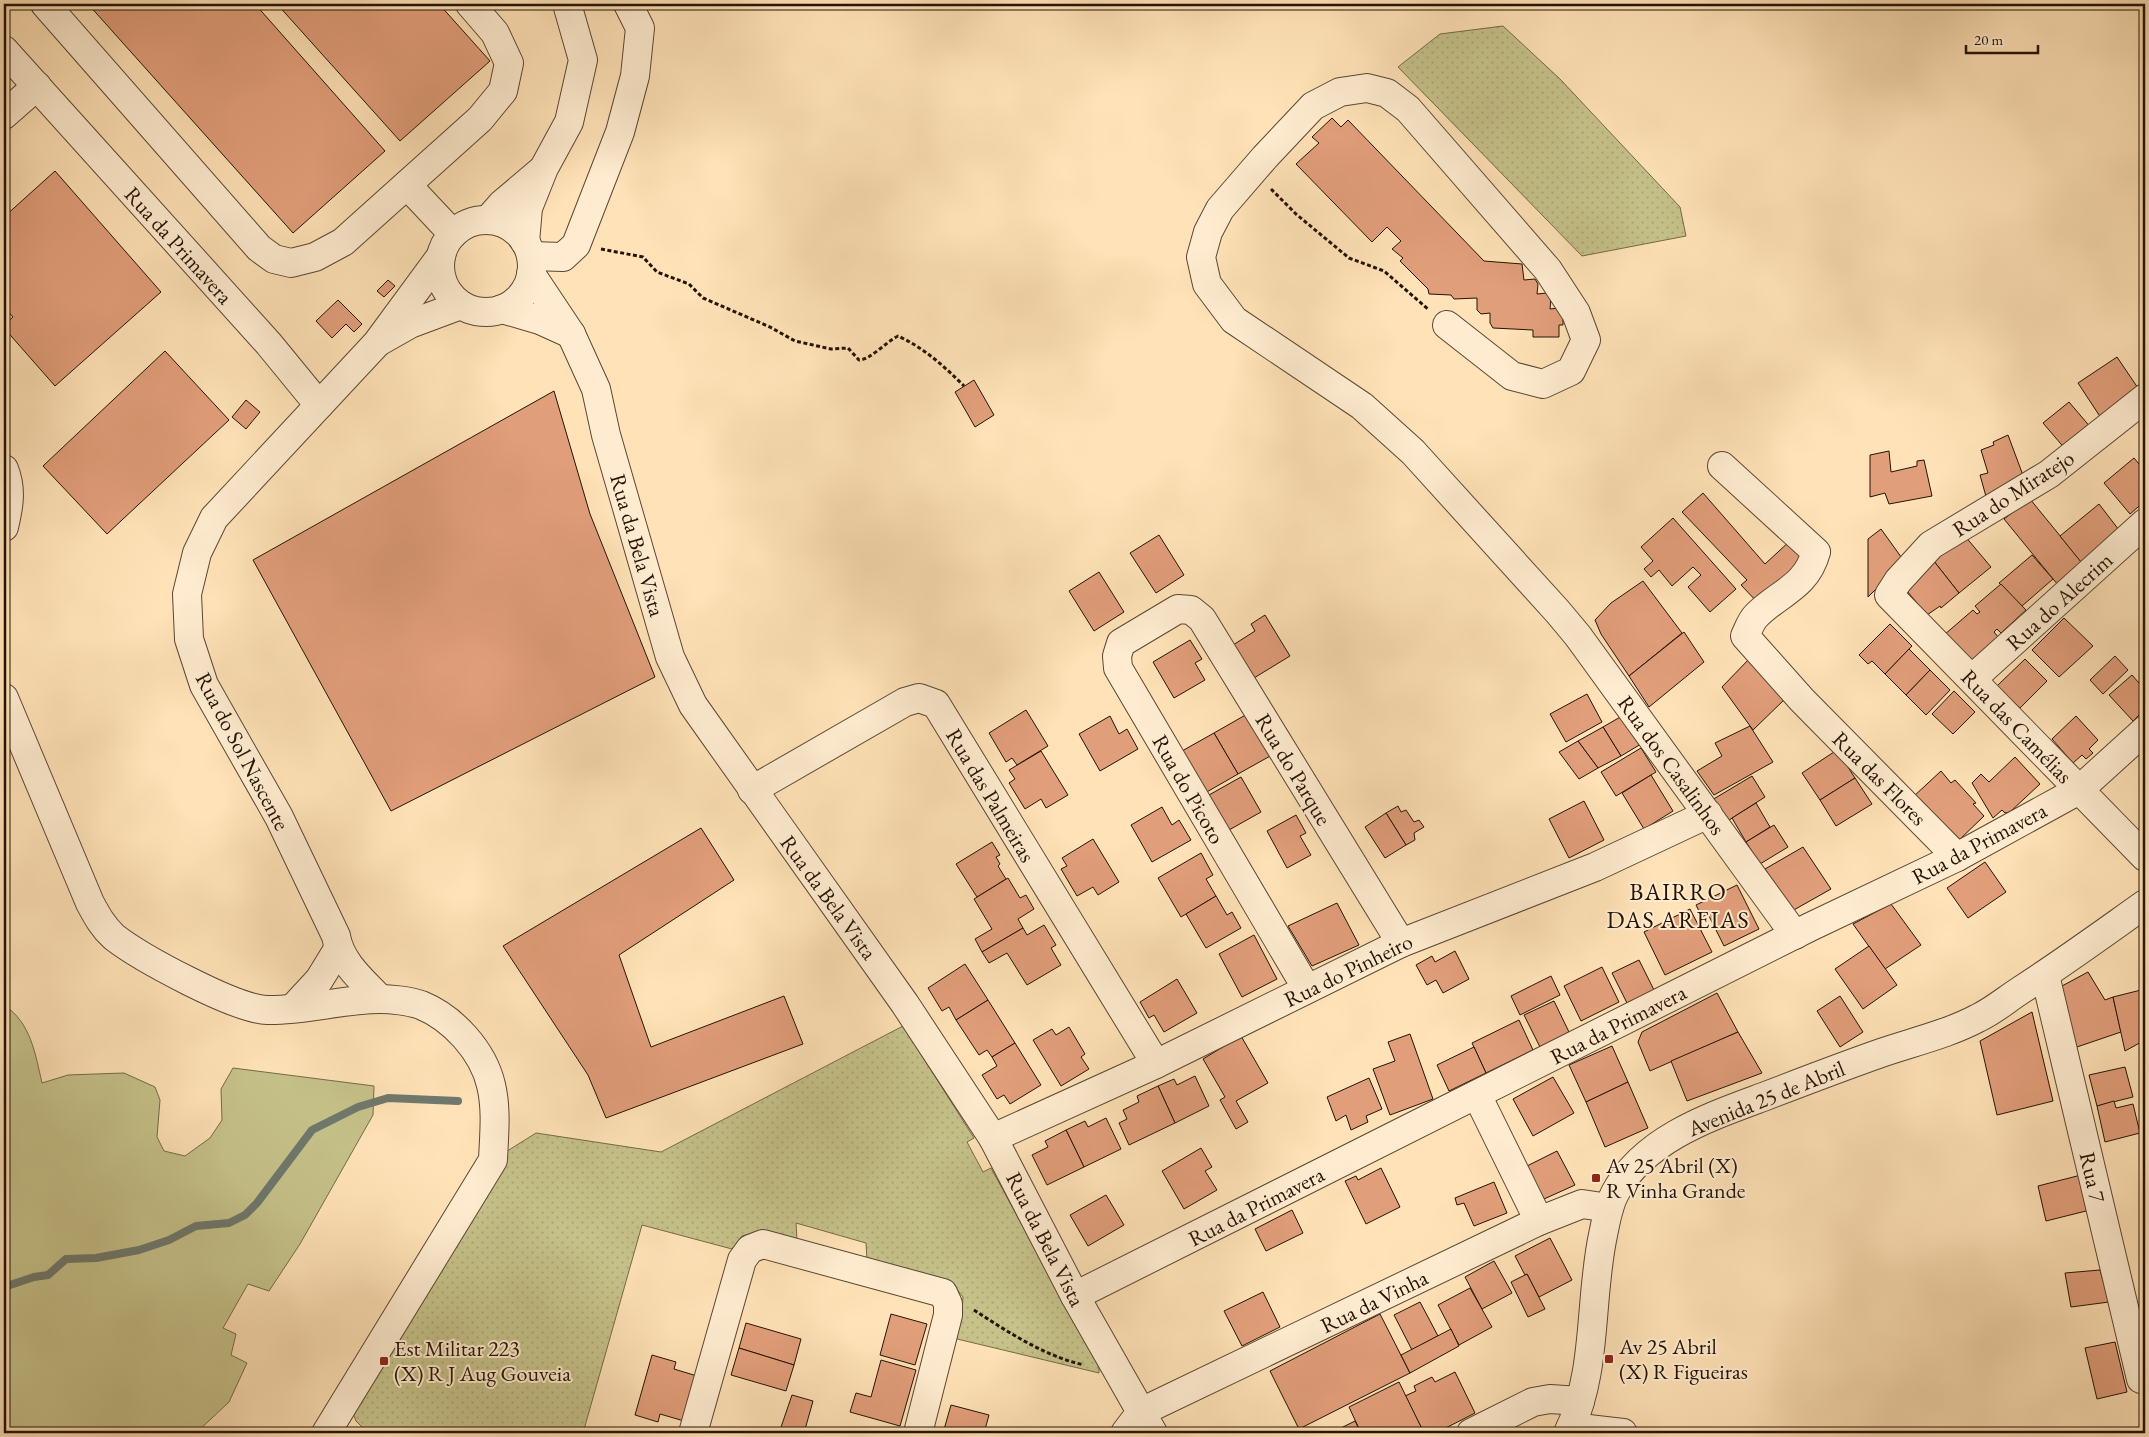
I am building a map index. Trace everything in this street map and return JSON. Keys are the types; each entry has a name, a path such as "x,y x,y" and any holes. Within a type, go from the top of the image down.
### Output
{"street":[{"path":"45,4 259,248 274,259 291,263 315,257 343,242 480,119 503,91 509,63 495,33 470,4"},
{"path":"407,185 447,245 440,270 443,284 450,296 461,305 474,311 488,312 502,309 516,301 526,289 529,257 528,208 544,168 569,122 583,60 567,4"},
{"path":"529,257 564,257 576,245 620,132 635,76 640,28 628,4"},
{"name":"Rua da Primavera","path":"4,50 269,344 319,405"},
{"path":"4,115 36,86"},
{"name":"Rua dos Casalinhos","path":"1447,324 1512,376 1543,384 1571,371 1586,340 1576,313 1548,270 1408,109 1387,93 1367,88 1340,92 1313,106 1220,208 1208,232 1201,257 1207,284 1234,320 1362,406 1413,452 1578,636 1795,935"},
{"path":"488,220 502,204 544,168"},
{"path":"377,343 447,245 475,222 488,220 502,223 515,231 529,257"},
{"name":"Rua da Bela Vista","path":"529,257 571,334 596,389 606,435 670,657 693,705 905,1004 993,1138 1074,1296 1147,1423"},
{"path":"377,343 410,324 461,305"},
{"path":"502,309 540,320 571,334"},
{"name":"Rua do Sol Nascente","path":"377,343 214,518 196,553 187,594 189,639 204,685 278,817 336,936 338,948 357,976 380,999"},
{"name":"Rua do Miratejo","path":"1889,595 1898,581 1931,545 2049,474 2145,398"},
{"name":"Rua das Flores","path":"1722,466 1816,552 1813,562 1793,589 1756,616 1745,636 1802,700 1957,856"},
{"path":"4,469 9,483 9,506 4,527"},
{"name":"Rua do Alecrim","path":"1972,679 2145,523"},
{"name":"Rua das Camélias","path":"1889,595 2145,857"},
{"name":"Rua do Parque","path":"1178,609 1191,610 1202,618 1401,943"},
{"name":"Rua do Picoto","path":"1178,609 1121,643 1117,656 1118,668 1307,989"},
{"path":"4,698 100,922 114,936 161,966 242,1005 266,1010 380,999 420,1005 451,1023 475,1050 490,1083 496,1116 493,1160 340,1427"},
{"name":"Rua das Palmeiras","path":"752,790 905,702 919,698 936,704 1156,1064"},
{"name":"Rua da Primavera","path":"1074,1296 1795,935 1957,856 2079,790 2145,730"},
{"name":"Rua do Pinheiro","path":"993,1138 1156,1064 1401,943 1595,867 1708,814"},
{"name":"Avenida 25 de Abril","path":"1570,1430 1580,1401 1591,1346 1594,1295 1600,1249 1609,1208 1615,1193 1627,1175 1645,1157 1672,1137 1706,1118 1942,1033 1978,1018 2045,975 2145,904"},
{"path":"294,1007 319,980 338,948"},
{"name":"Rua 7","path":"2045,975 2141,1379"},
{"path":"1477,1095 1539,1221"},
{"name":"Rua da Vinha","path":"1147,1423 1539,1221 1582,1204 1609,1208"},
{"path":"693,1433 742,1260 750,1249 763,1244 946,1299 946,1328 918,1433"},
{"path":"1471,1433 1534,1402 1550,1399 1580,1401"},
{"path":"1125,1433 1147,1423"},
{"path":"1570,1430 1623,1433"}],"path":[{"path":"1252,171 1296,214 1349,258 1384,271 1447,324"},
{"path":"576,245 643,257 657,272 689,284 703,298 770,327 795,341 831,349 848,348 859,360 865,360 886,342 898,336 932,356 964,386"},
{"path":"946,1299 967,1305 1018,1338 1057,1356 1119,1373"}],"shaded area":[{"path":"1503,26 1560,79 1680,207 1686,236 1582,256 1398,67 1440,34"},
{"path":"4,1005 20,1021 31,1040 42,1083 68,1075 124,1073 155,1087 160,1100 157,1137 164,1151 185,1156 210,1138 222,1120 221,1089 233,1068 374,1086 373,1115 300,1244 269,1291 248,1284 223,1328 236,1334 231,1355 247,1363 229,1402 196,1433 4,1433"},
{"path":"903,1026 974,1138 967,1142 983,1172 991,1168 1099,1366 1099,1373 953,1338 962,1309 963,1297 955,1287 867,1260 866,1243 796,1223 797,1240 760,1231 742,1236 732,1249 642,1225 583,1433 368,1433 356,1421 351,1408 504,1153 536,1133 661,1152"}],"building":[{"path":"88,4 255,4 385,151 293,233"},
{"path":"277,4 439,4 490,61 400,141"},
{"path":"1332,118 1341,127 1348,120 1484,261 1522,264 1524,280 1535,279 1538,284 1537,294 1547,293 1551,297 1550,309 1559,308 1563,313 1563,325 1559,325 1559,337 1533,337 1533,330 1493,328 1490,323 1490,313 1481,314 1477,310 1477,298 1454,299 1451,295 1429,294 1428,289 1400,261 1403,258 1392,249 1401,241 1387,227 1372,242 1296,164 1319,143 1312,137"},
{"path":"55,171 161,292 55,386 4,328 4,325 13,317 4,307 4,217"},
{"path":"388,280 395,286 384,297 377,291"},
{"path":"338,300 362,324 354,332 346,324 332,338 316,321"},
{"path":"165,351 229,420 107,534 43,466"},
{"path":"2117,357 2140,391 2101,418 2078,383"},
{"path":"974,380 994,415 975,427 955,392"},
{"path":"554,391 590,514 655,677 391,811 253,560"},
{"path":"246,400 260,412 246,429 232,417"},
{"path":"2069,402 2092,429 2067,451 2043,423"},
{"path":"2008,435 2024,478 1987,500 1980,475 1988,473 1981,450 1994,445 1993,442"},
{"path":"1889,451 1891,472 1917,466 1917,461 1924,460 1932,496 1889,504 1885,493 1870,497 1870,455"},
{"path":"2134,458 2145,471 2145,501 2130,514 2104,483"},
{"path":"1703,493 1765,564 1791,540 1808,558 1760,605 1741,585 1747,580 1682,512"},
{"path":"2030,499 2083,564 2058,585 2004,519"},
{"path":"2099,504 2119,530 2081,562 2060,536"},
{"path":"1673,518 1736,589 1710,612 1688,587 1701,575 1693,567 1672,586 1659,570 1651,577 1644,569 1653,561 1641,547"},
{"path":"1881,529 1904,561 1868,597 1868,539"},
{"path":"1159,535 1184,575 1156,593 1130,553"},
{"path":"1964,535 1991,567 1959,593 1933,560"},
{"path":"2032,555 2053,579 2022,606 1999,583"},
{"path":"1933,560 1959,593 1941,608 1940,606 1927,615 1902,585"},
{"path":"1099,572 1124,612 1094,631 1069,591"},
{"path":"1643,581 1682,633 1629,676 1601,634 1595,620 1611,603"},
{"path":"2001,584 2026,610 2001,633 1997,629 1994,632 1999,638 1970,664 1944,635 1973,610 1977,614 1980,612 1975,606"},
{"path":"1265,615 1290,656 1254,678 1233,645 1255,631 1251,624"},
{"path":"2064,618 2093,646 2059,677 2032,650"},
{"path":"1890,624 1912,646 1885,674 1872,661 1868,664 1859,655"},
{"path":"1684,632 1704,662 1649,707 1629,676"},
{"path":"1190,640 1202,659 1195,663 1205,680 1174,698 1153,662"},
{"path":"1909,649 1930,670 1906,695 1885,674"},
{"path":"2115,656 2128,670 2103,694 2090,680"},
{"path":"1751,657 1786,698 1753,730 1722,687"},
{"path":"2025,659 2047,681 2020,708 1997,686"},
{"path":"1930,670 1950,690 1926,715 1906,695"},
{"path":"2132,675 2145,690 2145,709 2133,721 2109,695"},
{"path":"1954,691 1975,712 1953,734 1932,714"},
{"path":"1587,694 1602,722 1566,742 1550,714"},
{"path":"1026,710 1048,746 1017,765 1012,758 1006,762 989,733"},
{"path":"1249,713 1272,755 1238,774 1214,733"},
{"path":"1110,716 1119,734 1127,729 1138,749 1100,771 1079,734"},
{"path":"1622,716 1641,744 1621,756 1603,727"},
{"path":"2076,716 2098,740 2089,749 2093,753 2086,759 2082,755 2073,763 2052,739"},
{"path":"1750,726 1773,762 1714,795 1697,771 1722,756 1715,743"},
{"path":"1603,727 1621,756 1598,768 1578,741"},
{"path":"1214,733 1238,774 1205,793 1182,751"},
{"path":"1578,741 1598,768 1579,779 1559,752"},
{"path":"1641,748 1656,772 1616,796 1601,772"},
{"path":"1837,750 1855,778 1820,800 1802,773"},
{"path":"1041,751 1068,795 1046,808 1041,799 1025,809 1009,783 1015,779 1009,770"},
{"path":"2015,757 2040,784 2010,812 2005,813 2002,810 1993,818 1972,783 1981,774 1989,782"},
{"path":"1941,771 1951,783 1955,780 1976,803 1973,804 1984,816 1956,843 1913,797"},
{"path":"1651,775 1673,811 1644,829 1622,793"},
{"path":"1752,776 1765,797 1726,822 1712,800"},
{"path":"1241,777 1261,812 1229,830 1209,795"},
{"path":"1855,778 1872,804 1836,826 1820,800"},
{"path":"1584,801 1604,840 1569,858 1549,819"},
{"path":"1756,803 1770,827 1746,842 1732,818"},
{"path":"1398,806 1401,812 1406,810 1414,822 1419,820 1424,827 1414,833 1415,840 1406,845 1386,813"},
{"path":"1162,807 1172,825 1179,820 1191,840 1152,862 1131,825"},
{"path":"1386,813 1406,845 1385,858 1365,827"},
{"path":"1296,815 1306,833 1300,836 1311,855 1287,868 1267,831"},
{"path":"1774,825 1788,847 1760,864 1746,842"},
{"path":"701,828 734,880 619,955 651,1047 784,996 803,1044 606,1118 588,1075 503,946"},
{"path":"1093,839 1119,882 1098,895 1093,887 1077,896 1061,869 1067,866 1062,858"},
{"path":"992,842 1000,855 996,857 1000,864 998,866 1006,879 977,897 956,864"},
{"path":"1803,847 1831,889 1792,911 1765,869"},
{"path":"1201,853 1213,875 1206,879 1216,896 1181,917 1158,878"},
{"path":"1985,862 2006,892 1968,918 1947,888"},
{"path":"1008,878 1020,898 1026,895 1034,909 1018,919 1023,928 982,952 975,939 992,929 974,899"},
{"path":"1737,885 1759,929 1724,946 1708,914 1702,917 1696,905"},
{"path":"1216,896 1227,915 1232,912 1241,928 1206,948 1186,914"},
{"path":"1337,903 1359,945 1312,966 1288,926"},
{"path":"1891,904 1921,945 1885,969 1853,924"},
{"path":"1690,909 1712,952 1665,975 1644,932"},
{"path":"1044,925 1056,945 1051,948 1061,965 1027,985 1007,953 989,963 982,952 1023,928 1027,935"},
{"path":"1254,935 1277,979 1242,997 1219,954"},
{"path":"1869,946 1897,985 1863,1009 1835,969"},
{"path":"1455,951 1469,979 1443,993 1436,980 1427,985 1416,965 1432,956 1435,962"},
{"path":"1639,960 1654,990 1627,1003 1612,973"},
{"path":"965,964 988,1000 956,1020 949,1007 942,1011 928,988"},
{"path":"1602,967 1619,1002 1581,1021 1564,986"},
{"path":"2088,972 2105,1000 2113,997 2121,1032 2074,1048 2062,986"},
{"path":"1551,976 1560,995 1520,1015 1511,996"},
{"path":"1177,979 1197,1013 1164,1032 1154,1015 1149,1018 1140,1002"},
{"path":"2145,989 2145,1040 2125,1051 2113,997"},
{"path":"1717,993 1738,1032 1650,1071 1638,1042 1642,1032"},
{"path":"1840,996 1863,1032 1840,1047 1817,1011"},
{"path":"988,1000 1015,1043 992,1057 987,1050 979,1055 956,1020"},
{"path":"1554,1001 1569,1032 1540,1047 1524,1015"},
{"path":"2032,1012 2053,1101 1997,1115 1980,1041"},
{"path":"1519,1020 1533,1050 1486,1073 1472,1043"},
{"path":"1069,1027 1085,1054 1081,1057 1089,1069 1061,1086 1033,1040 1052,1029 1056,1035"},
{"path":"1738,1032 1762,1073 1687,1101 1671,1061"},
{"path":"1410,1034 1433,1099 1390,1115 1373,1069 1395,1061 1388,1042"},
{"path":"1241,1036 1268,1083 1236,1101 1248,1122 1236,1129 1220,1100 1225,1097 1203,1059"},
{"path":"1015,1043 1041,1085 1010,1104 1004,1095 997,1099 982,1075 997,1066 992,1057"},
{"path":"1612,1046 1628,1082 1586,1102 1569,1065"},
{"path":"1474,1047 1486,1073 1449,1091 1437,1065"},
{"path":"2125,1067 2133,1097 2097,1106 2089,1075"},
{"path":"1195,1076 1209,1106 1175,1123 1158,1086 1174,1079 1177,1085"},
{"path":"1553,1077 1574,1113 1533,1136 1513,1099"},
{"path":"1369,1078 1382,1109 1366,1116 1368,1122 1351,1130 1346,1115 1336,1121 1327,1097"},
{"path":"1628,1082 1648,1128 1605,1147 1586,1102"},
{"path":"1158,1086 1175,1123 1129,1145 1119,1123 1127,1119 1123,1110 1139,1102 1137,1096"},
{"path":"2114,1101 2116,1108 2133,1104 2140,1133 2105,1142 2097,1106"},
{"path":"1106,1118 1121,1149 1084,1167 1066,1130 1085,1121 1088,1127"},
{"path":"1066,1130 1084,1167 1047,1185 1032,1155 1048,1147 1045,1141"},
{"path":"1201,1148 1212,1167 1205,1171 1217,1190 1184,1209 1162,1171"},
{"path":"1557,1151 1575,1185 1544,1199 1527,1166"},
{"path":"1381,1168 1400,1207 1366,1224 1345,1181 1356,1176 1358,1180"},
{"path":"2081,1175 2090,1210 2046,1221 2038,1186"},
{"path":"1494,1182 1507,1213 1474,1226 1464,1203 1457,1205 1455,1198"},
{"path":"1106,1195 1124,1225 1088,1246 1070,1215"},
{"path":"1292,1210 1303,1233 1266,1251 1255,1229"},
{"path":"1550,1238 1572,1280 1539,1297 1515,1256"},
{"path":"1494,1261 1512,1293 1482,1309 1465,1277"},
{"path":"2100,1270 2109,1302 2071,1307 2065,1273"},
{"path":"1527,1274 1545,1309 1528,1317 1511,1282"},
{"path":"1470,1288 1492,1327 1459,1345 1438,1305"},
{"path":"1263,1292 1280,1327 1242,1346 1224,1311"},
{"path":"1420,1302 1438,1336 1412,1350 1394,1315"},
{"path":"891,1314 927,1324 915,1365 880,1355"},
{"path":"1380,1314 1410,1373 1299,1429 1270,1371"},
{"path":"746,1323 801,1339 794,1365 739,1348"},
{"path":"1451,1329 1459,1346 1410,1373 1401,1355"},
{"path":"2115,1342 2127,1392 2097,1399 2085,1348"},
{"path":"739,1348 794,1365 786,1391 731,1375"},
{"path":"652,1355 676,1362 674,1369 697,1376 684,1421 660,1414 658,1422 635,1415"},
{"path":"881,1360 916,1370 900,1426 850,1412 856,1393 871,1397"},
{"path":"1455,1372 1475,1413 1436,1433 1424,1433 1405,1396 1416,1391 1414,1386 1432,1377 1435,1382"},
{"path":"1399,1382 1424,1433 1361,1433 1349,1407"},
{"path":"792,1395 813,1401 804,1433 779,1433"},
{"path":"951,1405 989,1415 984,1433 943,1433"},
{"path":"1355,1421 1361,1433 1331,1433"}],"waterway":[{"path":"4,1287 34,1277 48,1275 66,1259 96,1258 139,1250 169,1240 196,1226 229,1223 245,1215 257,1203 312,1130 358,1107 388,1098 458,1101"}],"place":[{"name":"Av 25 Abril (X) R Vinha Grande","path":"1596,1178"},
{"name":"Av 25 Abril (X) R Figueiras","path":"1609,1359"},
{"name":"Est Militar 223 (X) R J Aug Gouveia","path":"384,1361"}],"district":[{"name":"BAIRRO DAS AREIAS","path":"1678,906"}]}
